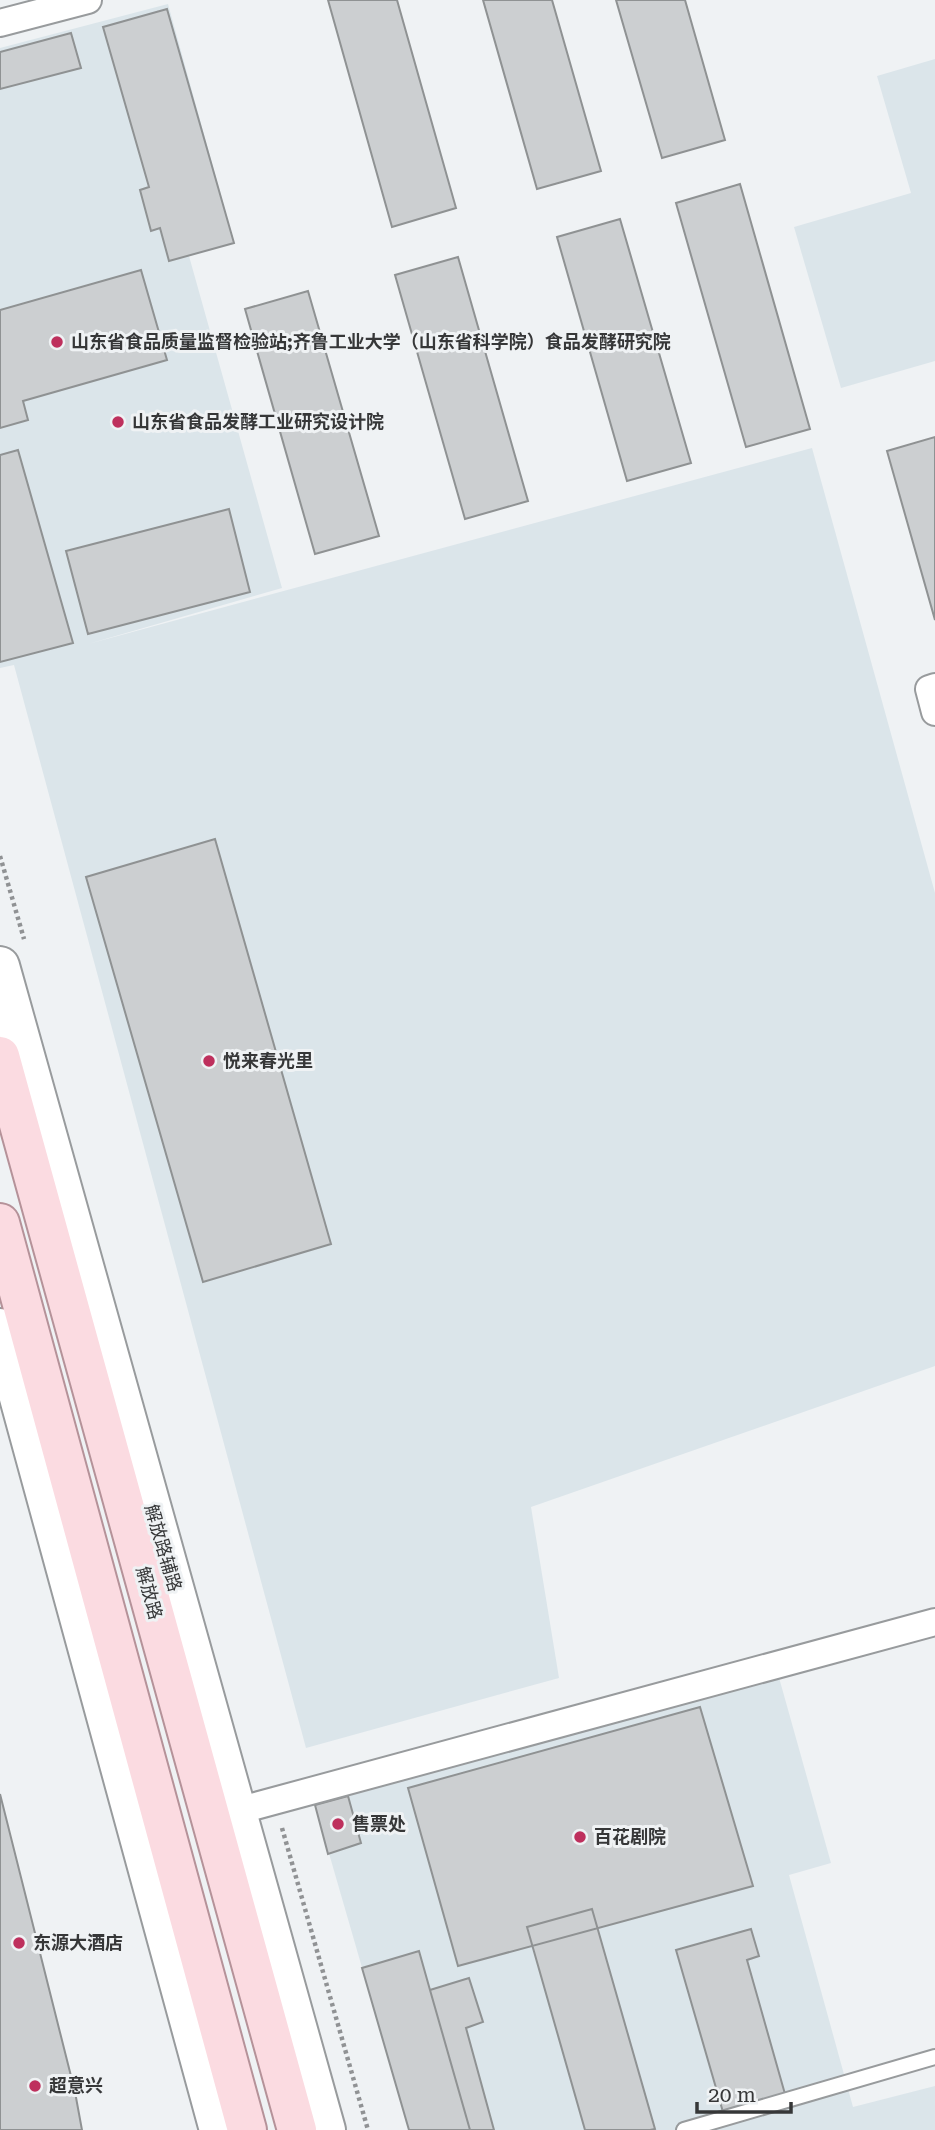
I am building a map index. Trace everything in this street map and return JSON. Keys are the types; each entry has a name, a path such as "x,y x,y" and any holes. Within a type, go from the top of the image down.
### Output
{"main road":[{"name":"解放路","path":"0,1056 297,2130"},
{"path":"0,1223 247,2130"}],"street":[{"path":"0,23 88,0"},
{"path":"935,687 929,689 935,712"},
{"name":"解放路辅路","path":"0,966 326,2130"},
{"path":"0,1328 219,2130"},
{"path":"237,1811 935,1622"}],"lane":[{"path":"684,2130 935,2057"}],"shaded area":[{"path":"168,4 234,243 189,256 282,588 88,644 812,448 935,893 935,1366 531,1507 559,1678 306,1748 14,665 0,668 0,48"},
{"path":"935,59 935,361 841,388 794,227 911,193 877,76"},
{"path":"778,1674 831,1863 789,1875 853,2107 935,2086 935,2130 409,2130 315,1805"}],"building":[{"path":"328,0 397,0 456,208 392,227"},
{"path":"483,0 552,0 601,171 537,189"},
{"path":"616,0 685,0 725,140 662,158"},
{"path":"167,9 234,243 169,261 160,228 151,231 140,190 149,187 103,27"},
{"path":"71,33 81,68 0,89 0,52"},
{"path":"740,184 810,429 746,447 676,203"},
{"path":"620,219 691,463 627,481 557,237"},
{"path":"458,257 528,501 465,519 395,275"},
{"path":"141,270 167,360 23,401 28,420 0,428 0,310"},
{"path":"308,291 379,536 315,554 245,309"},
{"path":"935,437 935,620 887,451"},
{"path":"18,450 73,643 0,662 0,455"},
{"path":"229,509 250,592 88,634 66,551"},
{"name":"悦来春光里","path":"215,839 331,1244 203,1282 86,877"},
{"name":"百花剧院","path":"700,1707 753,1886 458,1966 408,1788"},
{"name":"东源大酒店","path":"0,1794 75,2092 82,2130 0,2130"},
{"name":"售票处","path":"348,1796 361,1843 328,1854 315,1805"},
{"path":"592,1909 655,2129 585,2130 527,1927"},
{"path":"751,1929 759,1956 747,1960 785,2094 723,2112 676,1950"},
{"path":"419,1951 470,2130 409,2130 362,1968"},
{"path":"469,1978 483,2022 466,2028 494,2130 470,2130 430,1990"}],"place":[{"name":"山东省食品质量监督检验站;齐鲁工业大学（山东省科学院）食品发酵研究院","path":"57,342"},
{"name":"山东省食品发酵工业研究设计院","path":"118,422"},
{"name":"悦来春光里","path":"209,1061"},
{"name":"售票处","path":"338,1824"},
{"name":"百花剧院","path":"580,1837"},
{"name":"东源大酒店","path":"19,1943"},
{"name":"超意兴","path":"35,2086"}]}
